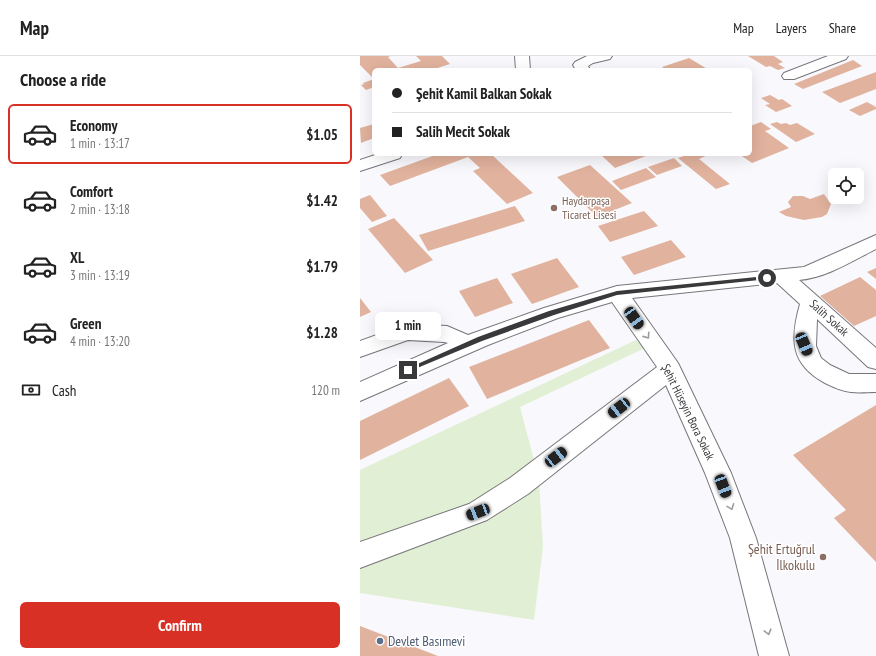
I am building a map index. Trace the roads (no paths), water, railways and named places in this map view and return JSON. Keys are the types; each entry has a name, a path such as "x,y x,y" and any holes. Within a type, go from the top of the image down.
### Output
{"street":[{"path":"522,56 523,68"},
{"path":"582,68 580,65 588,60 605,56"},
{"path":"805,56 819,64"},
{"path":"789,76 841,56"},
{"path":"360,166 388,156"},
{"path":"360,392 468,344 552,313 617,293 807,273 876,241"},
{"name":"Salih Sokak","path":"782,276 876,361"},
{"name":"Şehit Hüseyin Bora Sokak","path":"617,293 670,369 718,473 743,538 774,656"},
{"path":"811,302 804,324 804,344 812,362 823,373 848,383 876,383"},
{"path":"360,349 407,332 447,334 468,344"},
{"path":"360,555 478,512 519,486 670,369"}],"place":[{"name":"Haydarpaşa Ticaret Lisesi","path":"554,208"},
{"name":"Şehit Ertuğrul İlkokulu","path":"823,557"},
{"name":"Devlet Basımevi","path":"380,641"}]}
